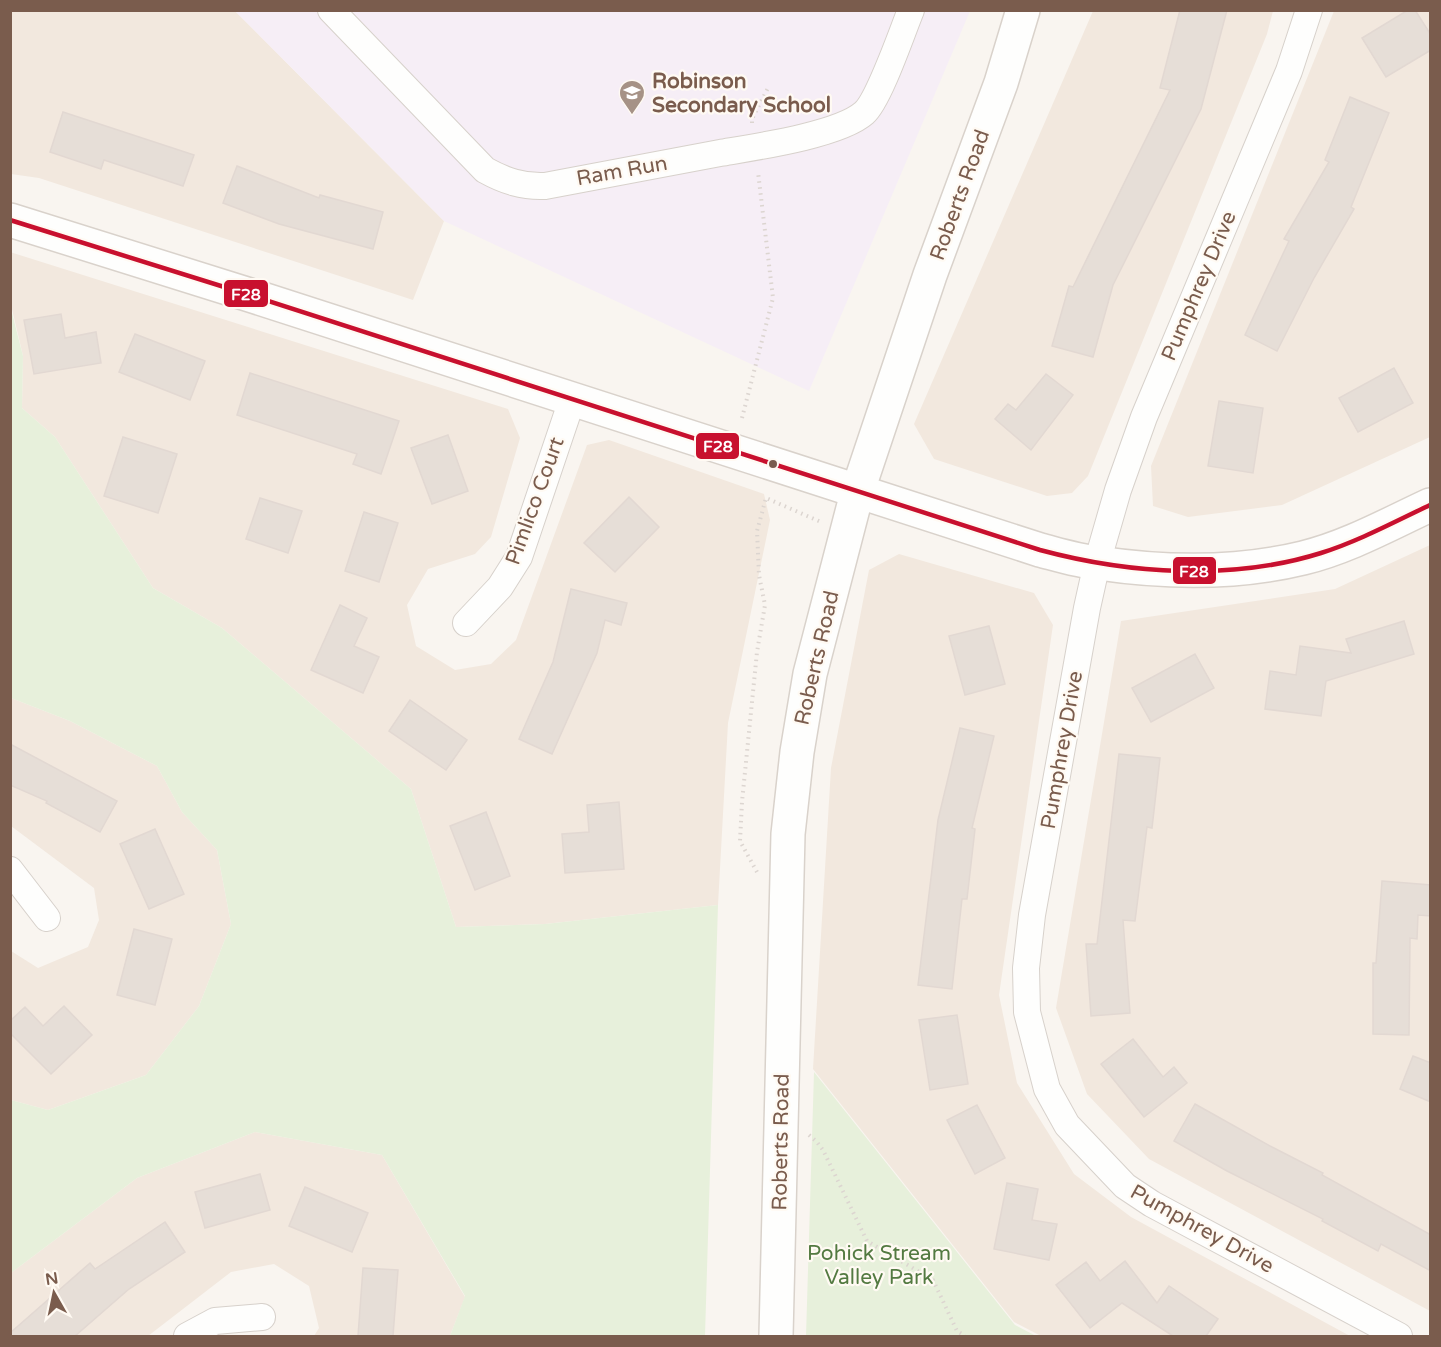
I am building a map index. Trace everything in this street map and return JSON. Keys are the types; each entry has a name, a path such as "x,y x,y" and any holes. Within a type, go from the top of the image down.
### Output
{"street":[{"name":"Ram Run","path":"331,10 485,170 509,181 529,186 545,186 755,147 840,127 865,112 877,92 911,10"},
{"name":"Roberts Road","path":"776,1336 788,834 797,752 810,674 857,493 930,275 1001,83 1023,10"},
{"name":"Pumphrey Drive","path":"1309,10 1289,71 1144,417 1118,490 1097,563 1032,915 1026,968 1027,1012 1047,1089 1067,1125 1125,1186 1152,1204 1399,1336"},
{"path":"10,220 857,493 1040,550 1097,563 1184,571 1254,567 1335,548 1431,505"},
{"name":"Pimlico Court","path":"466,623 500,586 519,557 572,400"},
{"path":"10,870 47,918"},
{"path":"187,1336 215,1322 262,1317"}],"path":[{"path":"742,418 773,298 752,119 769,86"},
{"path":"760,878 740,841 754,687 765,605 759,575 757,531 766,498 822,522"},
{"path":"781,1122 801,1130 816,1141 823,1150 867,1241 933,1280 957,1331 965,1336"}],"shaded area":[{"path":"10,11 235,11 444,221 413,300 39,178 11,174"},
{"name":"Robinson Secondary School","path":"235,11 970,11 809,391 444,221"},
{"path":"1093,11 1273,11 1267,34 1088,476 1072,493 1047,496 934,459 914,424"},
{"path":"1334,11 1430,11 1430,437 1282,505 1188,517 1153,506 1151,466"},
{"path":"10,252 508,409 520,438 491,537 475,554 428,569 407,605 416,646 455,670 491,664 516,640 587,445 609,440 764,494 770,520 728,723 718,905 545,924 456,927 411,789 222,628 153,588 55,437 22,408 23,356 11,305"},
{"path":"1430,545 1430,1311 1149,1159 1087,1094 1056,1008 1121,621 1335,589"},
{"path":"899,554 1034,593 1053,625 999,995 1017,1083 1074,1174 1131,1217 1350,1336 1041,1336 1014,1322 813,1069 831,768 869,570"},
{"path":"11,698 70,721 157,766 182,812 217,850 231,924 199,1006 146,1075 48,1110 11,1100 11,951 38,968 88,947 99,920 94,888 11,826"},
{"path":"255,1132 382,1155 465,1297 450,1336 314,1336 319,1328 309,1286 274,1264 231,1272 148,1336 11,1336 11,1273 137,1178"}],"green space":[{"path":"10,305 23,356 22,408 55,437 153,588 222,628 411,789 456,927 545,924 718,905 705,1336 450,1336 465,1296 382,1155 255,1132 137,1178 11,1273 11,1100 48,1110 146,1075 199,1006 231,924 217,850 182,812 157,766 70,721 11,698"},
{"name":"Pohick Stream Valley Park","path":"814,1072 1015,1325 1036,1336 806,1336"}],"building":[{"path":"1180,10 1227,10 1201,109 1113,285 1093,357 1052,346 1069,286 1073,287 1170,90 1160,88"},
{"path":"1408,10 1415,10 1431,35 1431,50 1386,77 1362,38"},
{"path":"1350,97 1389,113 1351,207 1354,209 1314,278 1277,351 1245,335 1289,241 1284,239 1329,162 1325,160"},
{"path":"63,112 194,155 183,186 104,160 101,169 50,152"},
{"path":"237,166 319,198 320,195 383,212 373,249 279,224 223,203"},
{"path":"61,314 65,338 96,332 101,363 34,374 24,320"},
{"path":"135,334 205,361 190,400 119,372"},
{"path":"1394,368 1413,403 1358,432 1339,398"},
{"path":"250,373 399,421 381,474 353,464 357,454 237,415"},
{"path":"1046,374 1073,395 1031,450 995,419 1008,404 1016,410"},
{"path":"1219,401 1263,408 1253,473 1208,466"},
{"path":"448,435 468,491 432,504 411,448"},
{"path":"123,437 177,454 158,513 104,496"},
{"path":"629,497 659,527 615,572 584,543"},
{"path":"260,498 302,511 288,553 246,539"},
{"path":"364,512 398,523 379,582 345,571"},
{"path":"571,589 627,603 621,625 605,620 597,653 552,754 519,739 553,662"},
{"path":"340,605 367,618 354,646 379,657 363,693 311,670"},
{"path":"1404,621 1414,654 1326,681 1321,716 1265,709 1270,671 1296,675 1300,646 1351,653 1346,639"},
{"path":"989,626 1005,684 965,695 949,636"},
{"path":"1195,654 1214,688 1151,722 1132,688"},
{"path":"410,700 467,740 446,770 389,731"},
{"path":"960,728 994,736 972,828 975,829 967,899 962,899 952,989 918,985 938,820"},
{"path":"10,744 117,801 100,832 46,803 47,801 10,785"},
{"path":"1119,754 1160,758 1152,828 1147,827 1135,921 1123,920 1130,1013 1091,1016 1086,944 1097,944"},
{"path":"619,802 624,869 565,873 562,834 589,832 587,805"},
{"path":"486,812 510,876 475,890 450,826"},
{"path":"155,829 184,894 149,909 120,844"},
{"path":"1382,881 1431,885 1431,916 1418,915 1417,939 1410,938 1409,1035 1373,1034 1373,963 1376,963"},
{"path":"134,929 172,939 155,1005 117,995"},
{"path":"64,1006 92,1035 51,1074 10,1033 10,1021 25,1007 43,1026"},
{"path":"957,1015 968,1084 930,1090 919,1020"},
{"path":"1133,1039 1163,1077 1174,1067 1187,1083 1144,1117 1101,1064"},
{"path":"1413,1056 1431,1063 1431,1102 1400,1089"},
{"path":"1195,1104 1431,1235 1431,1271 1381,1244 1378,1251 1322,1221 1323,1219 1227,1171 1174,1141"},
{"path":"977,1105 1005,1158 975,1174 947,1120"},
{"path":"260,1174 270,1210 205,1228 195,1192"},
{"path":"1007,1183 1038,1189 1032,1220 1057,1224 1049,1260 994,1249"},
{"path":"305,1187 368,1213 352,1252 289,1226"},
{"path":"165,1222 185,1252 129,1289 75,1336 10,1336 10,1333 90,1263 95,1269"},
{"path":"1125,1261 1157,1303 1169,1286 1218,1319 1206,1336 1173,1336 1122,1303 1090,1328 1056,1285 1086,1262 1100,1281"},
{"path":"363,1268 398,1270 393,1336 358,1336"}],"transit line":[{"name":"F28","path":"10,220 1040,550 1074,558 1145,569 1216,571 1252,568 1321,553 1376,531 1430,505"}],"place":[{"name":"Robinson Secondary School","path":"632,116"}]}
